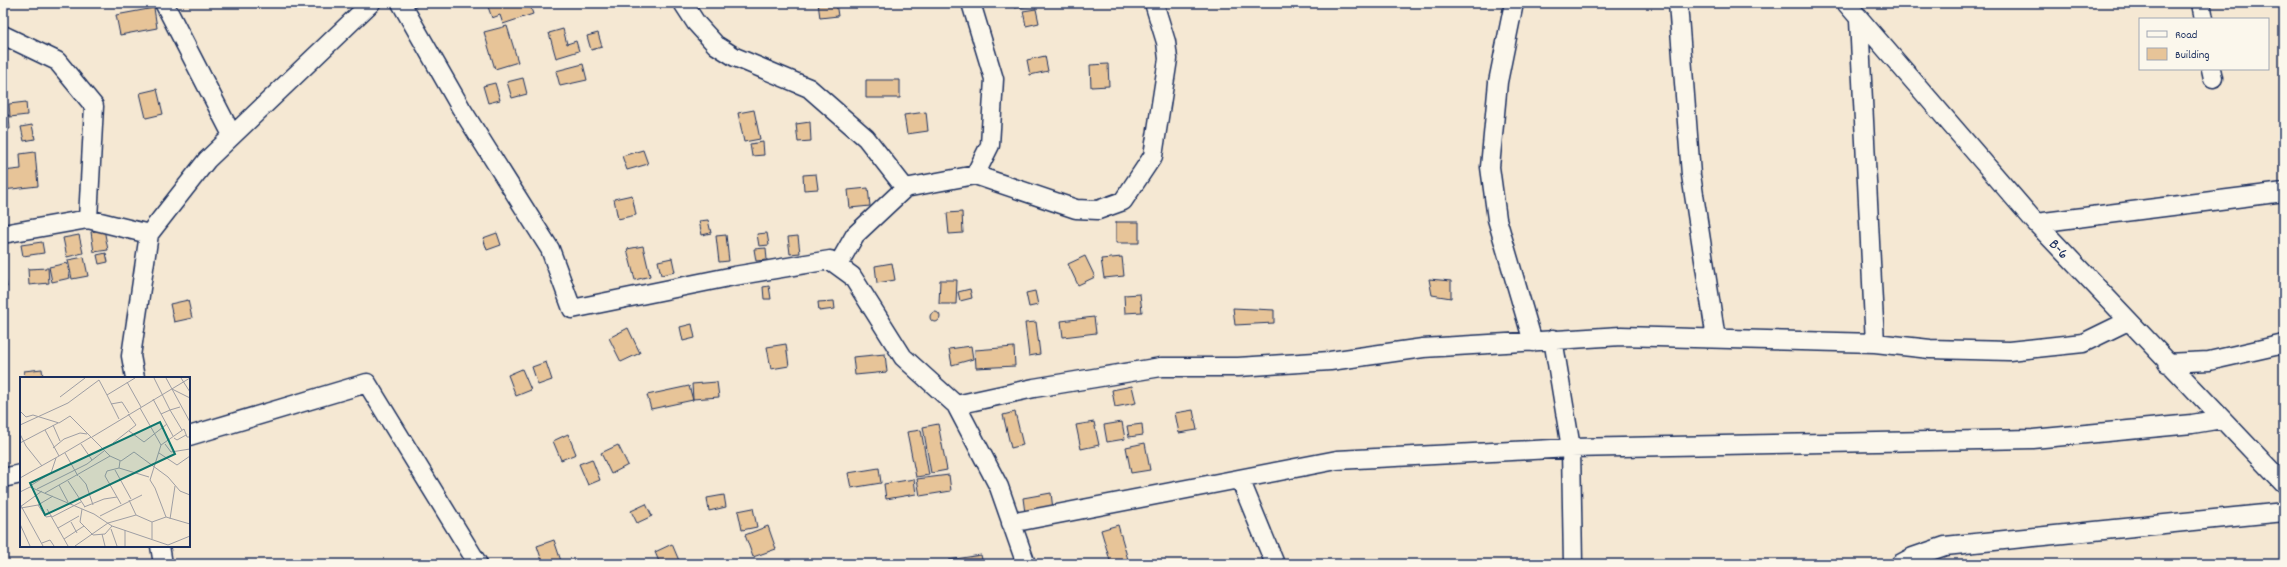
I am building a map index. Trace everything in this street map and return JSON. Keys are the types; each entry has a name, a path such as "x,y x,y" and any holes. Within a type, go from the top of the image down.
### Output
{"street":[{"path":"164,3 232,135"},
{"path":"135,377 131,356 149,234 207,160 372,3"},
{"path":"402,3 461,108 550,249 572,309 734,276 830,260 852,276 904,357 956,405 999,488 1026,564"},
{"path":"684,3 696,23 716,45 735,56 809,88 866,138 905,188"},
{"path":"971,3 994,79 990,145 975,175"},
{"path":"838,265 855,235 905,188 975,175 1076,209 1098,210 1123,201 1153,156 1167,67 1166,42 1154,3"},
{"path":"1514,3 1498,82 1490,167 1497,219 1533,342"},
{"path":"1678,3 1691,175 1716,339"},
{"name":"B-6","path":"1846,3 1859,20 2036,223 2284,484"},
{"path":"2201,3 2204,18"},
{"path":"1859,20 1875,343"},
{"path":"3,35 57,61 94,106 88,219"},
{"path":"2036,223 2284,192"},
{"path":"3,234 88,219 149,234"},
{"path":"956,405 1034,388 1161,366 1238,367 1315,362 1423,348 1621,336 1875,343 1930,349 2009,351 2048,348 2083,343 2128,321"},
{"path":"1553,339 1571,448 1573,564"},
{"path":"2167,362 2209,361 2284,344"},
{"path":"190,436 367,383 478,564"},
{"path":"1011,523 1076,512 1337,460 1571,448 2032,439 2192,424 2222,419"},
{"path":"3,478 20,474"},
{"path":"1240,479 1275,564"},
{"path":"1900,564 1913,557 1945,546 2284,512"},
{"path":"160,547 163,564"}],"building":[{"path":"529,3 533,14 503,24 500,15 492,18 487,4"},
{"path":"818,3 836,3 838,16 820,18"},
{"path":"1014,3 1035,3 1035,5 1015,8"},
{"path":"154,8 157,28 120,35 116,15"},
{"path":"1036,9 1039,23 1026,26 1023,11"},
{"path":"507,26 518,62 495,69 484,32"},
{"path":"563,29 567,44 576,41 579,51 556,58 549,33"},
{"path":"598,33 602,47 591,50 587,36"},
{"path":"1045,56 1048,71 1030,75 1027,60"},
{"path":"583,64 587,80 560,86 556,71"},
{"path":"1108,64 1109,86 1091,87 1090,65"},
{"path":"523,78 527,94 512,98 507,82"},
{"path":"866,80 900,80 900,98 866,98"},
{"path":"495,83 500,100 488,103 483,86"},
{"path":"157,89 163,114 146,118 140,93"},
{"path":"26,102 27,115 10,117 9,104"},
{"path":"754,110 760,139 744,142 738,113"},
{"path":"926,112 928,131 907,134 904,115"},
{"path":"9,115 10,129 3,129 3,116"},
{"path":"810,122 811,141 798,142 796,124"},
{"path":"32,125 35,139 24,141 21,127"},
{"path":"763,142 764,155 752,156 750,144"},
{"path":"643,150 648,164 627,170 622,156"},
{"path":"35,152 38,186 3,190 3,171 21,169 20,154"},
{"path":"816,174 818,189 804,190 803,175"},
{"path":"868,188 870,206 850,208 848,190"},
{"path":"632,195 636,215 618,219 614,199"},
{"path":"962,212 963,233 949,234 947,213"},
{"path":"708,220 711,233 702,235 699,221"},
{"path":"1116,222 1139,222 1139,243 1116,243"},
{"path":"104,229 108,250 94,252 91,232"},
{"path":"497,233 501,245 487,250 483,238"},
{"path":"767,233 769,245 759,246 757,234"},
{"path":"79,235 83,253 67,257 63,238"},
{"path":"726,235 729,261 719,262 716,236"},
{"path":"798,236 800,253 790,254 788,237"},
{"path":"42,242 44,253 23,256 21,245"},
{"path":"643,246 650,276 635,280 627,249"},
{"path":"766,248 767,260 756,261 754,249"},
{"path":"106,253 108,262 99,264 97,255"},
{"path":"1085,256 1095,277 1078,285 1068,264"},
{"path":"84,257 88,276 72,279 68,260"},
{"path":"1122,257 1124,276 1104,278 1101,259"},
{"path":"672,258 675,272 661,275 658,261"},
{"path":"67,263 70,278 52,282 49,267"},
{"path":"892,263 895,280 877,283 875,266"},
{"path":"48,268 49,283 29,285 28,269"},
{"path":"3,269 7,287 3,288"},
{"path":"1429,279 1451,281 1451,298 1432,295"},
{"path":"940,280 957,280 956,304 939,304"},
{"path":"769,286 771,299 764,299 763,287"},
{"path":"970,289 972,298 960,301 958,292"},
{"path":"1035,291 1038,305 1029,307 1026,293"},
{"path":"1140,294 1142,312 1125,313 1124,295"},
{"path":"188,300 192,318 174,322 170,304"},
{"path":"834,301 835,309 819,311 818,302"},
{"path":"1233,308 1274,310 1274,323 1235,325"},
{"path":"933,312 937,312 940,317 937,322 933,322 930,319 930,315"},
{"path":"1094,317 1096,333 1063,337 1061,321"},
{"path":"1036,322 1040,354 1029,356 1025,323"},
{"path":"692,324 695,338 683,341 680,327"},
{"path":"628,328 640,353 621,362 609,338"},
{"path":"786,344 789,366 771,369 767,347"},
{"path":"971,346 973,359 952,365 949,349"},
{"path":"1014,347 1015,366 976,368 975,350"},
{"path":"885,354 887,372 855,375 853,357"},
{"path":"546,362 552,380 538,385 532,367"},
{"path":"42,369 43,377 25,377 24,371"},
{"path":"522,369 531,390 516,396 508,375"},
{"path":"717,382 719,397 693,399 692,384"},
{"path":"689,386 693,400 651,409 647,395"},
{"path":"1132,386 1136,403 1115,407 1112,390"},
{"path":"1193,410 1197,430 1179,433 1175,413"},
{"path":"1015,412 1023,445 1011,448 1003,415"},
{"path":"1094,422 1099,445 1081,449 1076,425"},
{"path":"1122,422 1125,439 1107,442 1104,425"},
{"path":"938,424 947,470 931,473 923,427"},
{"path":"1142,424 1143,435 1129,437 1127,426"},
{"path":"921,430 929,475 916,477 907,432"},
{"path":"568,434 576,454 561,460 553,441"},
{"path":"1145,443 1150,470 1131,473 1126,447"},
{"path":"618,445 628,465 611,474 601,453"},
{"path":"592,459 600,480 588,485 579,464"},
{"path":"879,468 881,483 851,488 848,473"},
{"path":"949,475 951,491 920,496 917,479"},
{"path":"914,479 916,494 886,499 884,484"},
{"path":"1051,493 1053,509 1025,513 1023,498"},
{"path":"724,495 726,507 709,511 707,498"},
{"path":"646,504 652,516 637,523 631,511"},
{"path":"753,508 757,527 742,530 738,511"},
{"path":"1118,525 1129,563 1127,564 1111,564 1101,530"},
{"path":"768,526 776,549 753,557 745,535"},
{"path":"554,540 561,561 543,564 537,546"},
{"path":"672,544 680,563 660,564 655,552"},
{"path":"981,555 983,564 950,564 949,560"}]}
